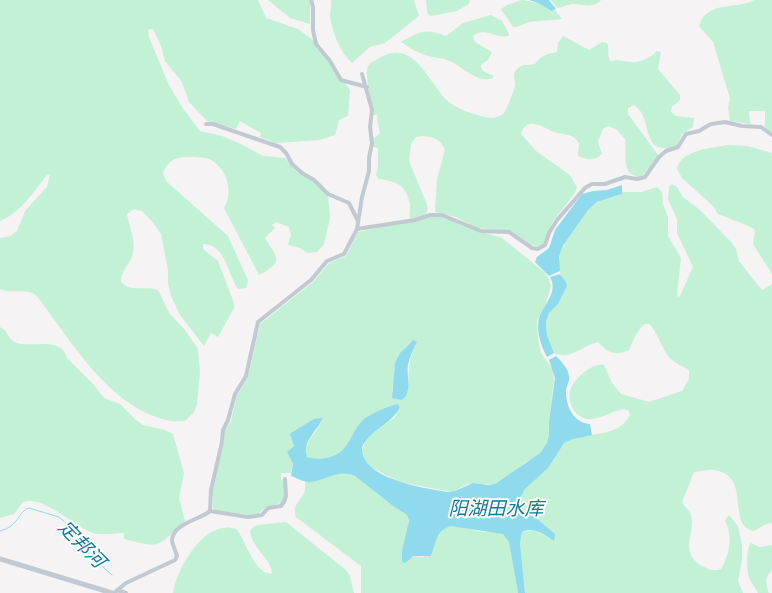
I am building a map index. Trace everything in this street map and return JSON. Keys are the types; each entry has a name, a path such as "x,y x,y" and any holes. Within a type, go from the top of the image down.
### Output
{"street":[{"path":"311,0 313,7 313,30 318,47 330,61 341,80 367,87"},
{"path":"210,510 211,490 223,430 228,420 234,394 246,376 258,322 311,280 327,261 344,254 357,229 361,200 369,171 368,158 372,143 370,127 372,110 362,74"},
{"path":"357,229 411,221 430,215 442,215 481,231 509,232 532,248 538,249 545,245 557,220 582,190 592,184 605,184 625,177 637,179 645,177 659,157 666,151 678,147 686,134 699,131 711,124 725,122 742,126 761,127 772,136"},
{"path":"206,124 213,124 280,147 286,152 292,164 314,180 328,194 350,203 359,222"},
{"path":"114,592 126,583 175,560 177,556 172,541 173,536 187,522 210,510 248,517 262,515 268,508 281,506 286,496 285,479"},
{"path":"0,559 114,592 126,593"}],"green space":[{"path":"0,0 258,0 266,18 298,29 313,40 350,90 348,116 339,120 335,135 320,140 276,143 260,137 261,133 240,121 236,129 207,121 189,102 182,82 165,61 161,46 153,29 148,30 149,37 169,85 182,107 200,131 222,136 263,156 285,158 297,172 316,183 328,195 330,218 324,244 317,252 307,253 300,248 288,245 291,235 289,227 276,222 272,225 275,228 265,238 276,256 276,260 272,267 259,275 224,208 228,195 227,181 217,164 206,158 186,157 177,158 168,165 163,173 166,181 228,236 248,280 246,288 238,289 222,255 211,245 203,244 203,249 218,261 234,303 234,308 218,337 211,333 204,346 180,315 171,296 161,234 142,211 134,209 127,214 134,248 132,257 122,274 121,282 133,288 158,290 170,314 185,330 198,349 200,373 197,404 194,412 185,421 166,420 145,412 126,400 108,386 92,369 36,295 28,292 0,289 0,238 10,236 17,231 25,211 47,187 50,174 46,176 20,208 0,221"},
{"path":"268,0 310,0 310,24 290,18"},
{"path":"331,0 414,0 419,16 385,43 370,47 352,63 340,48 333,29 330,16"},
{"path":"426,0 470,0 469,4 457,11 431,16 427,13"},
{"path":"522,0 538,3 553,11 555,10 562,19 529,22 513,27 501,9"},
{"path":"551,0 601,0 592,5 573,4 557,8"},
{"path":"754,0 772,0 772,134 765,127 765,111 749,111 750,124 730,121 728,107 730,98 713,42 699,26 708,12"},
{"path":"491,15 502,21 509,36 482,32 473,36 475,42 492,52 488,60 481,67 483,71 493,76 493,78 482,79 449,61 422,54 401,42 413,35 428,31 446,36 463,23"},
{"path":"563,36 589,50 602,42 607,43 611,62 618,60 638,62 648,58 657,51 661,52 658,69 680,95 680,100 672,107 671,112 676,116 694,118 693,127 682,134 677,146 665,148 657,146 652,142 640,111 634,105 628,108 628,114 658,155 640,177 634,175 627,168 625,139 616,129 608,126 603,129 598,142 602,154 597,158 591,159 578,156 579,143 571,136 554,132 535,124 527,125 523,128 521,134 536,151 570,175 577,187 575,193 553,221 543,244 539,247 530,244 511,231 477,228 456,217 435,212 437,179 445,150 440,142 433,138 425,136 416,137 411,144 409,161 428,208 426,214 411,219 410,204 403,188 391,181 379,179 376,175 378,148 373,147 374,138 380,133 377,115 373,115 368,82 368,66 381,57 393,53 403,54 420,66 441,94 453,105 476,115 493,118 503,114 508,105 515,86 515,71 521,66 535,64 544,55 557,52 558,43"},
{"path":"729,145 748,146 772,153 772,274 753,244 755,230 718,214 713,206 682,178 677,169 680,162 691,153"},
{"path":"672,184 677,187 683,197 700,210 731,242 736,249 739,261 761,289 763,290 772,284 772,523 766,524 754,531 746,527 741,520 733,481 726,474 714,470 694,472 682,502 692,519 689,545 691,556 702,566 713,570 721,569 727,557 730,539 725,520 729,515 738,526 742,545 742,560 738,581 743,593 525,593 520,543 522,532 533,530 554,540 535,517 525,512 519,500 521,495 545,470 565,443 576,438 618,428 630,415 629,411 624,409 592,419 582,418 570,403 571,388 576,380 590,368 604,365 612,383 621,394 649,402 682,391 689,379 689,370 671,359 648,324 643,326 637,334 629,350 620,353 608,351 598,342 571,354 560,355 554,353 547,335 546,322 549,313 557,305 566,282 561,275 559,267 559,260 564,246 591,207 623,192 641,192 657,187 662,192 663,204 668,217 668,236 681,258 677,294 678,297 680,296 693,267 677,233 677,219 668,199 669,187"},
{"path":"432,216 449,218 502,238 544,272 551,286 546,303 537,321 538,340 541,353 553,370 554,380 547,443 539,454 495,484 468,484 452,492 400,482 372,468 363,459 362,450 366,440 395,417 400,406 393,405 363,420 344,450 334,456 318,459 307,457 305,454 310,439 323,418 291,433 290,437 294,446 287,452 293,464 291,473 281,473 281,480 285,481 285,497 281,503 252,515 213,510 213,490 225,431 231,421 237,395 248,377 260,324 313,282 329,263 346,256 358,232","holes":["411,341 417,343 410,361 408,392 392,392 397,360 400,354"]},
{"path":"0,327 5,330 14,342 46,344 59,347 104,398 120,404 143,425 165,430 173,434 184,473 179,498 185,521 163,541 153,545 124,539 124,533 96,534 49,507 31,501 23,502 14,514 0,518"},
{"path":"342,473 355,476 407,515 408,530 402,556 408,561 413,556 423,557 443,530 448,527 465,527 505,535 509,542 518,593 361,593 361,566 296,517 295,512 296,505 304,494 305,481 313,481"},
{"path":"286,522 346,570 350,576 354,593 173,593 180,571 194,547 214,531 225,528 236,529 255,563 260,569 272,573 269,563 254,543 250,531 257,525"},
{"path":"751,543 760,547 772,545 772,571 769,573 766,581 769,593 758,593 749,576 747,557"}],"water":[{"path":"529,0 549,0 556,9 552,11"},
{"path":"622,185 622,194 597,202 588,210 563,246 559,257 560,271 549,276 535,262 537,257 549,248 555,230 582,194 607,190"},
{"path":"560,274 567,286 558,304 549,313 546,322 547,335 554,353 547,357 540,338 539,318 552,293 553,288 550,277"},
{"path":"413,340 417,342 408,365 407,393 402,400 392,398 395,363 400,353"},
{"name":"阳湖田水库","path":"556,356 564,365 569,376 566,398 569,408 580,421 590,424 592,435 564,443 548,468 525,489 520,498 520,504 525,512 535,517 555,534 554,541 535,531 526,530 522,532 520,543 525,593 518,593 509,542 503,534 451,526 439,535 431,556 413,556 404,563 402,561 402,551 409,521 407,515 355,476 344,473 309,482 291,476 293,464 287,452 294,446 291,433 314,419 323,418 308,441 306,452 307,457 317,459 328,458 343,450 365,418 398,404 400,407 392,418 370,436 362,447 364,458 371,467 395,480 448,492 473,483 495,484 540,453 547,443 555,378 549,360"}],"waterway":[{"name":"定邦河","path":"0,531 15,523 22,513 29,508 59,517 112,575"}]}
